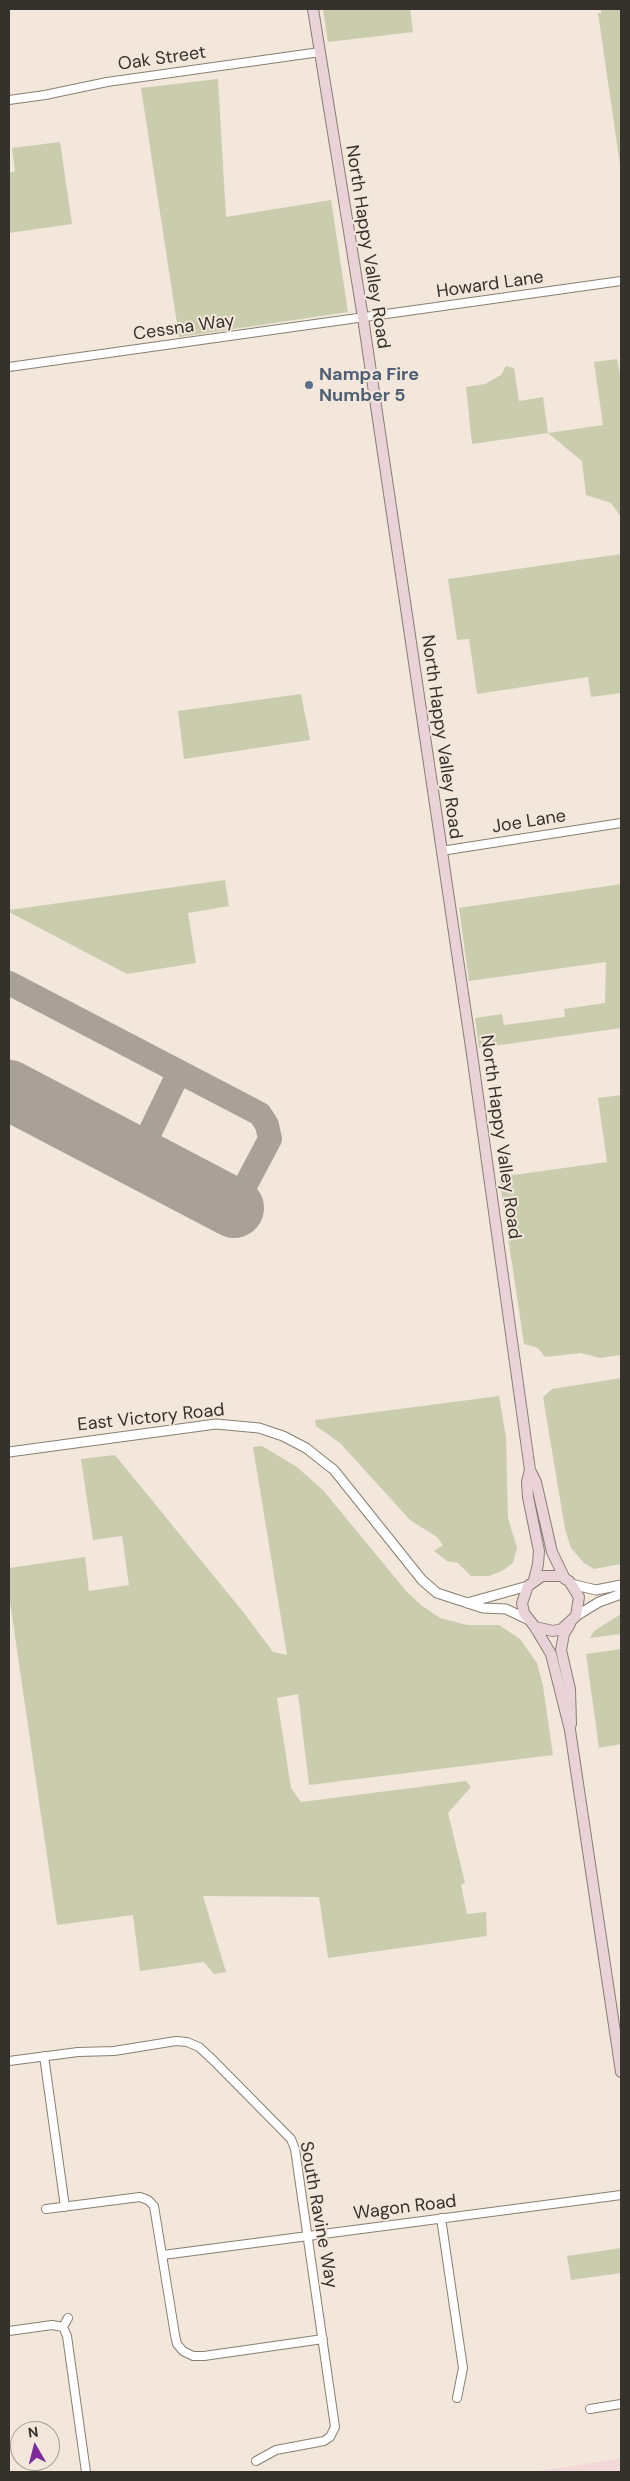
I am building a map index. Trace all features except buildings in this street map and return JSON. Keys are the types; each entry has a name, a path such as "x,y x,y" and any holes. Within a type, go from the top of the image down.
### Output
{"main road":[{"name":"North Happy Valley Road","path":"314,9 363,318 530,1470 536,1482 552,1552 568,1581"},
{"name":"North Happy Valley Road","path":"530,1470 527,1482 528,1497 539,1552 538,1564 531,1583"},
{"path":"570,1730 572,1706 561,1650 564,1634 573,1620 579,1597 568,1581 551,1574 531,1583 522,1604 551,1654 570,1730 621,2072"},
{"path":"532,1624 553,1631 573,1620"}],"street":[{"name":"Oak Street","path":"9,100 45,95 108,82 320,52"},
{"name":"Howard Lane","path":"363,318 621,281"},
{"name":"Cessna Way","path":"9,367 363,318"},
{"name":"Joe Lane","path":"441,851 621,822"},
{"name":"East Victory Road","path":"9,1452 216,1424 259,1428 283,1436 306,1448 334,1470 422,1580 437,1593 483,1608 506,1609 532,1624"},
{"path":"568,1581 596,1590 621,1585"},
{"path":"467,1603 531,1583"},
{"path":"573,1620 599,1602 621,1594"},
{"name":"South Ravine Way","path":"9,2061 78,2052 114,2051 176,2041 186,2042 199,2048 291,2138 295,2149 335,2427 330,2437 316,2444 276,2450 256,2461"},
{"path":"44,2056 65,2207"},
{"name":"Wagon Road","path":"163,2255 621,2195"},
{"path":"46,2209 131,2198 148,2200 154,2206 157,2215 177,2344 183,2351 193,2356 323,2339"},
{"path":"441,2218 463,2368 457,2398"},
{"path":"63,2327 68,2318"},
{"path":"9,2331 52,2325 63,2327"},
{"path":"63,2327 67,2336 86,2472"},
{"path":"590,2409 621,2404"}],"shaded area":[{"path":"621,2458 621,2472 530,2472 554,2469"}],"green space":[{"path":"323,9 410,9 413,32 328,42"},
{"path":"601,9 621,9 621,172 598,13 601,13"},
{"path":"218,79 226,217 331,200 348,312 179,337 141,88"},
{"path":"60,142 72,224 9,233 9,173 15,171 12,148"},
{"path":"617,359 621,379 621,517 611,503 586,495 582,461 548,433 603,425 594,362"},
{"path":"506,366 514,368 519,401 543,397 548,433 472,444 466,387 485,384 501,375"},
{"path":"621,554 621,693 591,697 588,677 477,694 469,639 457,640 448,579"},
{"path":"301,694 310,740 184,759 178,711"},
{"path":"225,880 229,906 188,913 196,963 127,974 9,912 9,910"},
{"path":"621,884 621,1028 479,1048 475,1018 502,1014 504,1025 565,1017 564,1009 605,1003 606,962 469,981 459,908"},
{"path":"621,1095 621,1355 600,1358 581,1353 545,1357 538,1348 524,1344 499,1177 607,1162 598,1098"},
{"path":"621,1378 621,1564 594,1569 584,1563 571,1548 565,1529 543,1397 552,1389"},
{"path":"499,1396 506,1437 508,1518 517,1548 513,1563 502,1571 489,1576 471,1576 458,1563 447,1561 434,1551 443,1545 437,1537 410,1520 340,1443 316,1426 315,1420"},
{"path":"262,1446 297,1467 323,1490 406,1591 421,1605 440,1618 467,1625 499,1625 520,1639 537,1663 543,1686 553,1755 309,1785 298,1694 277,1698 291,1788 301,1802 466,1781 471,1787 448,1813 465,1883 461,1885 467,1914 486,1912 487,1936 328,1958 319,1897 203,1896 226,1972 214,1974 204,1962 140,1971 133,1915 57,1925 9,1595 9,1568 85,1557 89,1591 129,1585 122,1536 93,1540 81,1459 115,1455 244,1613 273,1652 287,1655 253,1447"},
{"path":"621,1614 621,1634 590,1638 594,1631"},
{"path":"621,1649 621,1744 599,1748 586,1654"},
{"path":"621,2248 621,2273 571,2280 567,2256"}],"taxiway":[{"path":"9,983 260,1114 267,1125 270,1139 244,1188 224,1202"},
{"path":"138,1157 179,1072"}],"runway":[{"path":"9,1090 234,1208"}],"place":[{"name":"Nampa Fire Number 5","path":"309,385"}]}
